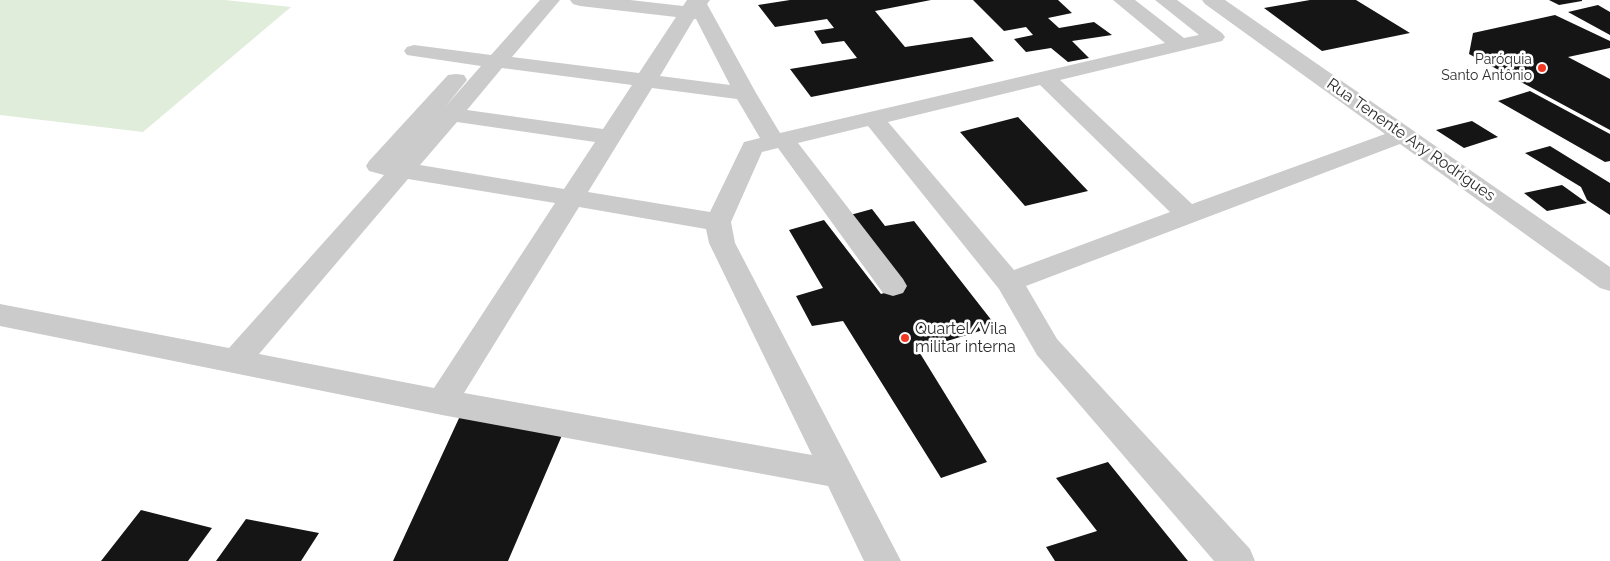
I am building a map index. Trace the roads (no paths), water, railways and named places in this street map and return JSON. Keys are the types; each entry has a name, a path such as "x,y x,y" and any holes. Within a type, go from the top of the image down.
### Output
{"street":[{"path":"236,362 390,168 428,110 528,0"},
{"path":"390,168 451,114 550,0"},
{"path":"580,0 697,7"},
{"path":"1123,0 1180,45"},
{"path":"883,561 722,243 718,222 752,147 1215,37 1165,0"},
{"name":"Rua Tenente Ary Rodrigues","path":"1212,0 1610,281"},
{"path":"442,402 646,81 697,7"},
{"path":"697,7 745,93 778,140 893,286"},
{"path":"414,51 745,93"},
{"path":"1045,78 1188,215"},
{"path":"428,110 610,137"},
{"path":"873,118 1009,282 1047,347 1237,561"},
{"path":"1009,282 1403,134"},
{"path":"390,168 718,222"},
{"path":"0,315 442,402 840,474"}],"place":[{"name":"Paróquia Santo Antônio","path":"1542,68"},
{"name":"Quartel/Vila militar interna","path":"905,338"}]}
